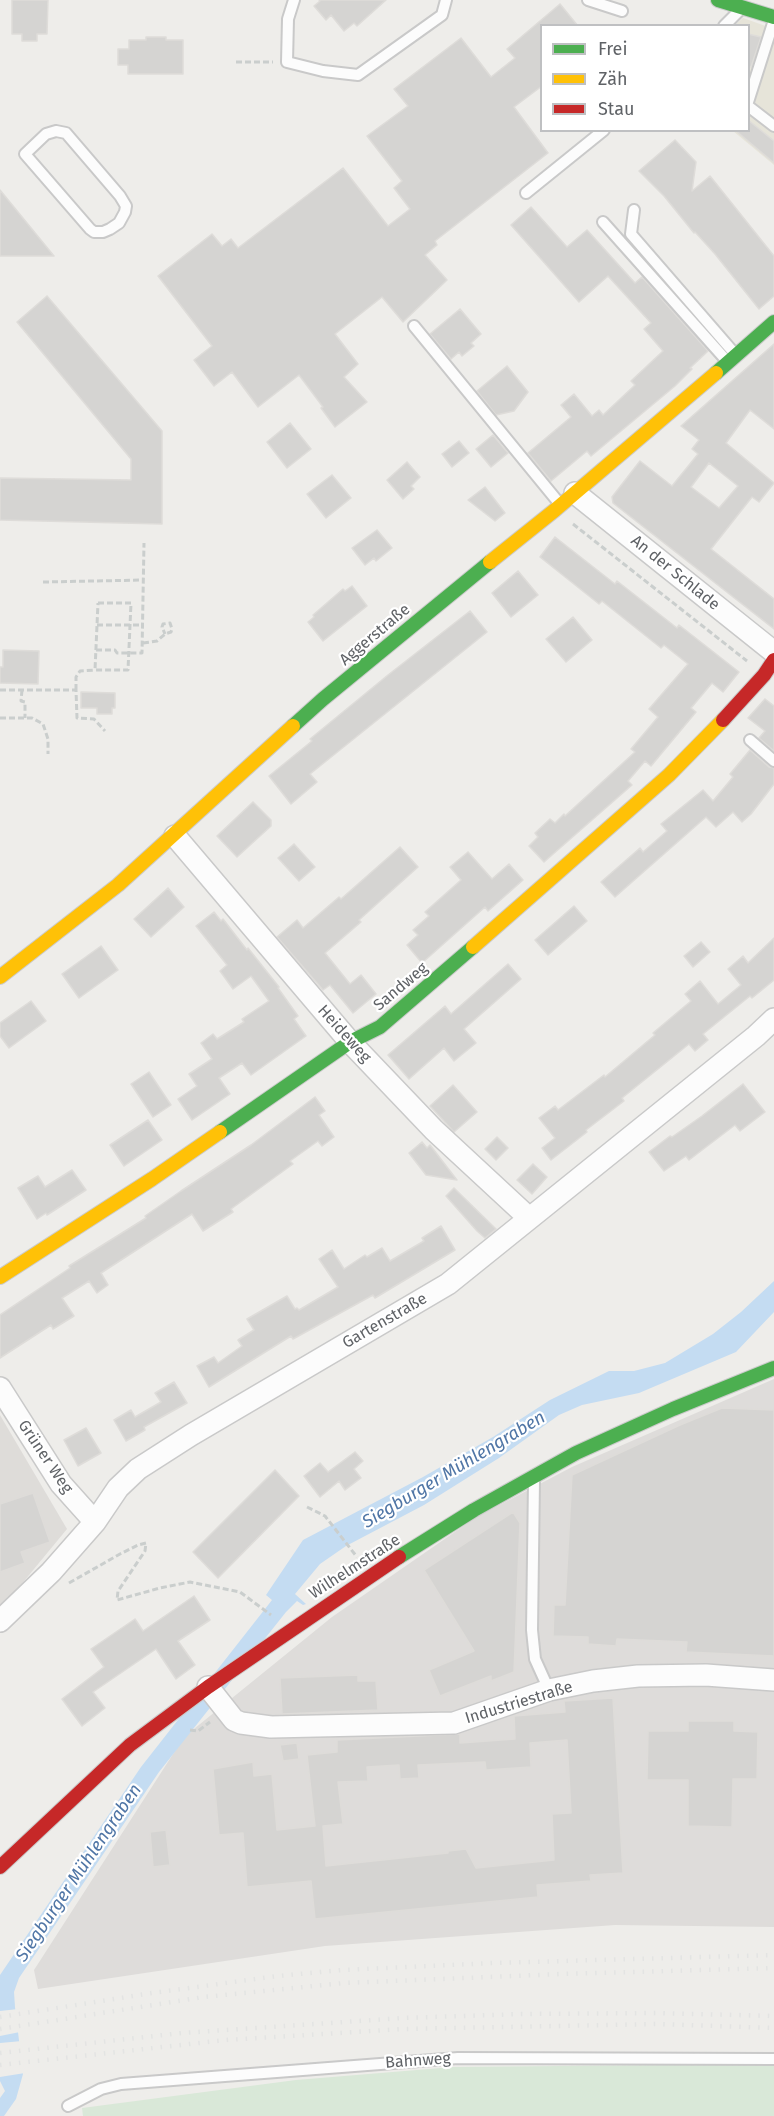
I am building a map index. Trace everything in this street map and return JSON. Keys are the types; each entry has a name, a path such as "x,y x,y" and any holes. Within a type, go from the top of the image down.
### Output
{"street":[{"path":"718,0 774,18"},
{"name":"Aggerstraße","path":"0,977 118,885 175,836 323,699 454,590 564,503 774,322"},
{"name":"An der Schlade","path":"564,503 774,652"},
{"name":"Sandweg","path":"0,1277 153,1179 350,1042 380,1027 402,1010 669,775 720,724 764,675 774,660"},
{"name":"Heideweg","path":"175,836 350,1042 434,1130 529,1218"},
{"name":"Gartenstraße","path":"0,1620 51,1572 95,1522 118,1488 138,1469 191,1435 448,1284 756,1036 774,1019"},
{"name":"Wilhelmstraße","path":"0,1867 130,1745 208,1687 372,1574 474,1510 576,1453 662,1414 774,1368"},
{"name":"Grüner Weg","path":"4,1402 61,1484 95,1522"},
{"name":"Industriestraße","path":"208,1687 234,1720 271,1727 454,1723 549,1690 592,1681 638,1676 706,1675 774,1680"}],"lane":[{"path":"294,0 288,20 287,62 322,71 358,75 442,15 446,0"},
{"path":"588,0 622,11"},
{"path":"726,24 742,8"},
{"path":"750,97 774,18"},
{"path":"750,106 774,126"},
{"path":"56,131 66,133 126,206 119,222 110,229 103,232 90,229 25,154 46,134 56,131"},
{"path":"526,193 602,132"},
{"path":"634,210 631,234 732,358"},
{"path":"603,222 732,358"},
{"path":"414,326 564,503"},
{"path":"750,740 774,762"},
{"path":"534,1476 532,1630 535,1659 549,1690"},
{"name":"Bahnweg","path":"68,2106 101,2089 121,2084 458,2058 774,2058"}],"path":[{"path":"236,62 287,62"},
{"path":"564,503 764,675"},
{"path":"96,650 142,653 144,543"},
{"path":"43,582 144,580"},
{"path":"96,670 98,603 131,603 128,670 96,670 80,670 76,677 77,718 94,718 105,730"},
{"path":"97,625 143,625"},
{"path":"143,642 157,641 165,634"},
{"path":"0,690 76,690"},
{"path":"22,690 21,701 25,702 24,718"},
{"path":"0,718 32,718 43,724 48,739 48,754"},
{"path":"307,1507 325,1516 357,1557"},
{"path":"51,1572 66,1585 120,1554 146,1543 145,1551 118,1591 117,1600 190,1582 236,1590 272,1616"}],"shaded area":[{"path":"743,18 774,29 774,165 734,132 750,132 750,24 736,24"},
{"path":"774,1379 774,1927 615,1925 325,1946 38,1989 34,1970 184,1737 332,1617 475,1518 572,1467"},
{"path":"0,1415 67,1529 15,1592 0,1605"}],"green space":[{"path":"774,2064 774,2116 83,2116 82,2108 296,2080 453,2067"}],"water":[{"name":"Siegburger Mühlengraben","path":"774,1281 774,1312 736,1352 639,1393 582,1405 559,1415 499,1458 424,1505 346,1546 320,1564 295,1594 306,1604 303,1605 297,1601 286,1612 159,1772 19,1978 14,1992 23,2074 16,2099 4,2116 0,2116 0,2098 5,2091 0,2081 0,1975 141,1767 272,1600 266,1595 303,1540 423,1477 493,1437 550,1400 609,1371 634,1371 665,1363 713,1334"}],"pier":[{"path":"18,2009 20,2032 0,2036 0,2011"},
{"path":"22,2041 25,2073 0,2077 0,2043"}],"building":[{"path":"12,0 48,0 47,34 37,34 37,41 22,41 22,34 12,34"},
{"path":"319,0 386,0 357,26 354,23 344,31 331,15 326,20 314,6"},
{"path":"560,4 576,24 540,24 540,88 514,107 548,153 435,241 437,245 425,255 447,280 403,322 382,297 335,334 358,364 344,377 367,402 335,427 299,375 258,407 232,372 214,386 194,360 212,346 158,276 212,234 222,246 231,239 238,248 343,168 388,226 410,209 394,188 402,181 367,136 408,106 394,89 461,38 491,77 515,58 507,49"},
{"path":"750,34 761,37 750,67"},
{"path":"146,37 183,40 183,74 128,74 128,65 118,65 118,49 129,49 129,40 146,40"},
{"path":"750,122 774,141 774,163 737,132 750,132"},
{"path":"675,140 696,162 692,191 710,176 774,256 774,296 759,309 715,254 639,171"},
{"path":"0,190 54,256 0,256"},
{"path":"531,207 567,247 587,230 635,283 642,277 708,351 675,386 591,456 587,451 551,481 528,453 571,417 561,405 574,394 592,416 599,410 603,415 635,385 631,381 663,351 644,329 651,323 608,276 579,302 511,225"},
{"path":"47,296 162,431 162,524 0,520 0,478 131,480 131,459 17,322"},
{"path":"460,309 481,334 471,343 474,346 462,356 459,352 451,359 430,334"},
{"path":"774,344 774,429 750,410 726,443 774,483 759,502 752,497 711,549 774,599 774,629 613,503 612,497 640,461 672,486 698,454 692,449 699,440 681,426","holes":["709,463 738,486 719,508 691,487"]},
{"path":"507,366 528,392 514,411 496,415 477,391"},
{"path":"290,423 311,449 287,468 267,442"},
{"path":"493,435 508,453 491,467 476,449"},
{"path":"459,441 469,453 452,467 442,454"},
{"path":"407,462 420,477 411,486 414,489 403,499 387,480"},
{"path":"332,475 351,498 326,518 307,494"},
{"path":"485,487 505,513 495,521 468,500"},
{"path":"377,530 392,548 376,561 374,558 365,565 352,548"},
{"path":"555,537 615,584 617,581 677,628 679,625 739,672 723,692 712,683 691,708 696,712 651,766 645,761 628,781 632,785 544,862 529,846 538,837 535,833 550,819 555,823 564,814 565,816 635,752 631,749 658,717 649,709 688,664 664,645 661,648 602,601 599,604 540,557"},
{"path":"518,571 538,595 511,617 492,593"},
{"path":"352,586 367,606 323,641 308,622 343,589 345,591"},
{"path":"470,611 487,632 310,774 317,782 291,804 269,776 312,741 310,739"},
{"path":"573,617 592,640 566,662 546,639"},
{"path":"3,650 39,651 38,684 0,683"},
{"path":"81,692 115,693 115,708 112,708 112,714 97,714 97,708 81,708"},
{"path":"765,699 774,706 774,751 759,738 765,731 748,718"},
{"path":"750,750 769,767 774,768 774,784 751,814 742,822 733,812 716,827 706,817 615,897 601,882 640,848 643,852 667,831 661,824 703,790 713,801 733,777 730,774"},
{"path":"253,802 271,820 271,826 237,857 217,836"},
{"path":"294,844 315,867 299,881 278,858"},
{"path":"400,847 418,867 325,953 350,984 361,975 376,994 353,1013 330,985 323,990 277,937 297,920 303,928 339,897 341,899"},
{"path":"468,852 492,879 509,864 523,880 488,911 485,907 422,963 407,945 418,935 413,930 429,916 425,912 461,880 450,867"},
{"path":"168,888 184,907 151,937 134,919"},
{"path":"574,906 587,921 548,955 535,940"},
{"path":"214,912 221,921 223,919 279,987 298,1016 294,1019 306,1036 251,1075 242,1063 219,1078 230,1094 192,1120 178,1099 197,1086 189,1074 212,1059 201,1043 213,1034 217,1039 244,1022 242,1019 269,1001 251,976 233,989 220,971 227,965 196,926"},
{"path":"774,938 774,980 703,1034 708,1040 695,1051 689,1044 622,1098 624,1101 551,1160 542,1148 555,1138 539,1118 555,1106 558,1110 604,1075 605,1077 655,1035 653,1033 691,1001 685,994 700,981 718,1004 741,985 728,969 743,956 748,963"},
{"path":"701,942 710,952 693,967 684,956"},
{"path":"101,946 118,970 79,998 62,974"},
{"path":"508,964 521,979 464,1029 476,1043 454,1061 444,1048 409,1079 388,1055 445,1006 451,1014"},
{"path":"31,1001 46,1021 9,1048 0,1036 0,1023"},
{"path":"149,1072 171,1105 153,1117 131,1084"},
{"path":"743,1084 765,1112 740,1131 735,1125 689,1160 686,1156 664,1171 649,1152 702,1116"},
{"path":"453,1085 477,1112 454,1132 430,1106"},
{"path":"315,1097 325,1111 319,1115 334,1137 322,1146 318,1141 290,1161 293,1164 231,1209 233,1212 203,1231 192,1214 101,1273 108,1285 97,1293 89,1281 62,1298 74,1316 53,1329 51,1325 0,1358 0,1315 70,1268 69,1266 146,1218 145,1216 251,1145"},
{"path":"148,1120 162,1140 124,1166 110,1145"},
{"path":"497,1137 508,1148 496,1160 485,1149"},
{"path":"422,1142 427,1148 430,1145 457,1180 426,1175 409,1153"},
{"path":"533,1164 547,1177 532,1194 517,1180"},
{"path":"72,1170 86,1190 37,1219 18,1188 38,1176 45,1187"},
{"path":"454,1188 496,1229 485,1238 446,1196"},
{"path":"441,1226 455,1250 375,1298 373,1295 293,1339 291,1336 209,1387 197,1366 214,1357 218,1363 242,1346 238,1340 254,1330 247,1319 287,1296 295,1309 299,1310 338,1287 319,1259 332,1250 344,1269 365,1255 367,1257 382,1248 390,1261 424,1241 422,1238"},
{"path":"174,1382 187,1403 144,1427 145,1430 126,1441 114,1420 131,1410 135,1417 161,1402 155,1393"},
{"path":"722,1408 774,1410 774,1656 686,1652 687,1642 617,1639 616,1646 588,1644 588,1637 553,1636 554,1605 565,1605 572,1475"},
{"path":"86,1428 101,1453 78,1466 64,1440"},
{"path":"355,1452 363,1461 354,1469 361,1478 345,1490 339,1481 320,1497 304,1476 320,1463 328,1472"},
{"path":"275,1470 299,1496 218,1578 193,1552"},
{"path":"33,1493 50,1542 21,1552 25,1563 0,1572 0,1504"},
{"path":"513,1512 520,1523 514,1672 491,1681 491,1676 440,1696 429,1670 474,1651 424,1570"},
{"path":"194,1596 210,1620 178,1641 195,1665 176,1679 156,1649 93,1692 105,1708 82,1726 62,1699 104,1667 91,1649 135,1619 143,1631"},
{"path":"358,1675 358,1681 376,1681 378,1710 282,1714 280,1678"},
{"path":"613,1698 623,1873 590,1875 591,1881 537,1885 538,1897 315,1919 311,1881 247,1887 243,1833 219,1835 213,1769 253,1762 254,1776 272,1774 277,1830 315,1826 307,1755 337,1752 337,1740 460,1734 460,1743 515,1739 514,1716 565,1712 564,1701","holes":["567,1740 571,1813 552,1814 554,1860 476,1868 466,1849 448,1851 448,1853 326,1866 323,1826 343,1824 338,1782 368,1781 367,1767 399,1765 400,1779 419,1778 418,1765 485,1762 486,1770 531,1767 530,1743"]},
{"path":"688,1721 734,1721 734,1731 758,1732 757,1779 733,1779 732,1827 688,1826 688,1780 647,1780 648,1731 688,1731"},
{"path":"297,1743 299,1759 283,1761 280,1745"},
{"path":"166,1830 170,1865 153,1867 150,1832"}],"railway":[{"path":"0,2017 152,1993 342,1970 774,1955"},
{"path":"0,2029 204,1997 344,1983 774,1968"},
{"path":"0,2053 182,2033 403,2018 657,2013 774,2016"},
{"path":"0,2065 226,2040 403,2029 658,2024 774,2028"}],"traffic: fast":[{"path":"718,0 774,17"},
{"path":"716,373 774,322"},
{"path":"293,726 490,562"},
{"path":"220,1132 350,1042 380,1027 473,947"},
{"path":"399,1557 474,1510 576,1453 673,1409 774,1368"}],"traffic: slow":[{"path":"490,562 555,510 716,373"},
{"path":"473,947 669,775 723,720"},
{"path":"0,977 118,885 293,726"},
{"path":"0,1277 152,1179 220,1132"}],"traffic: jam":[{"path":"723,720 764,675 774,660"},
{"path":"0,1867 130,1745 208,1687 399,1557"}]}
